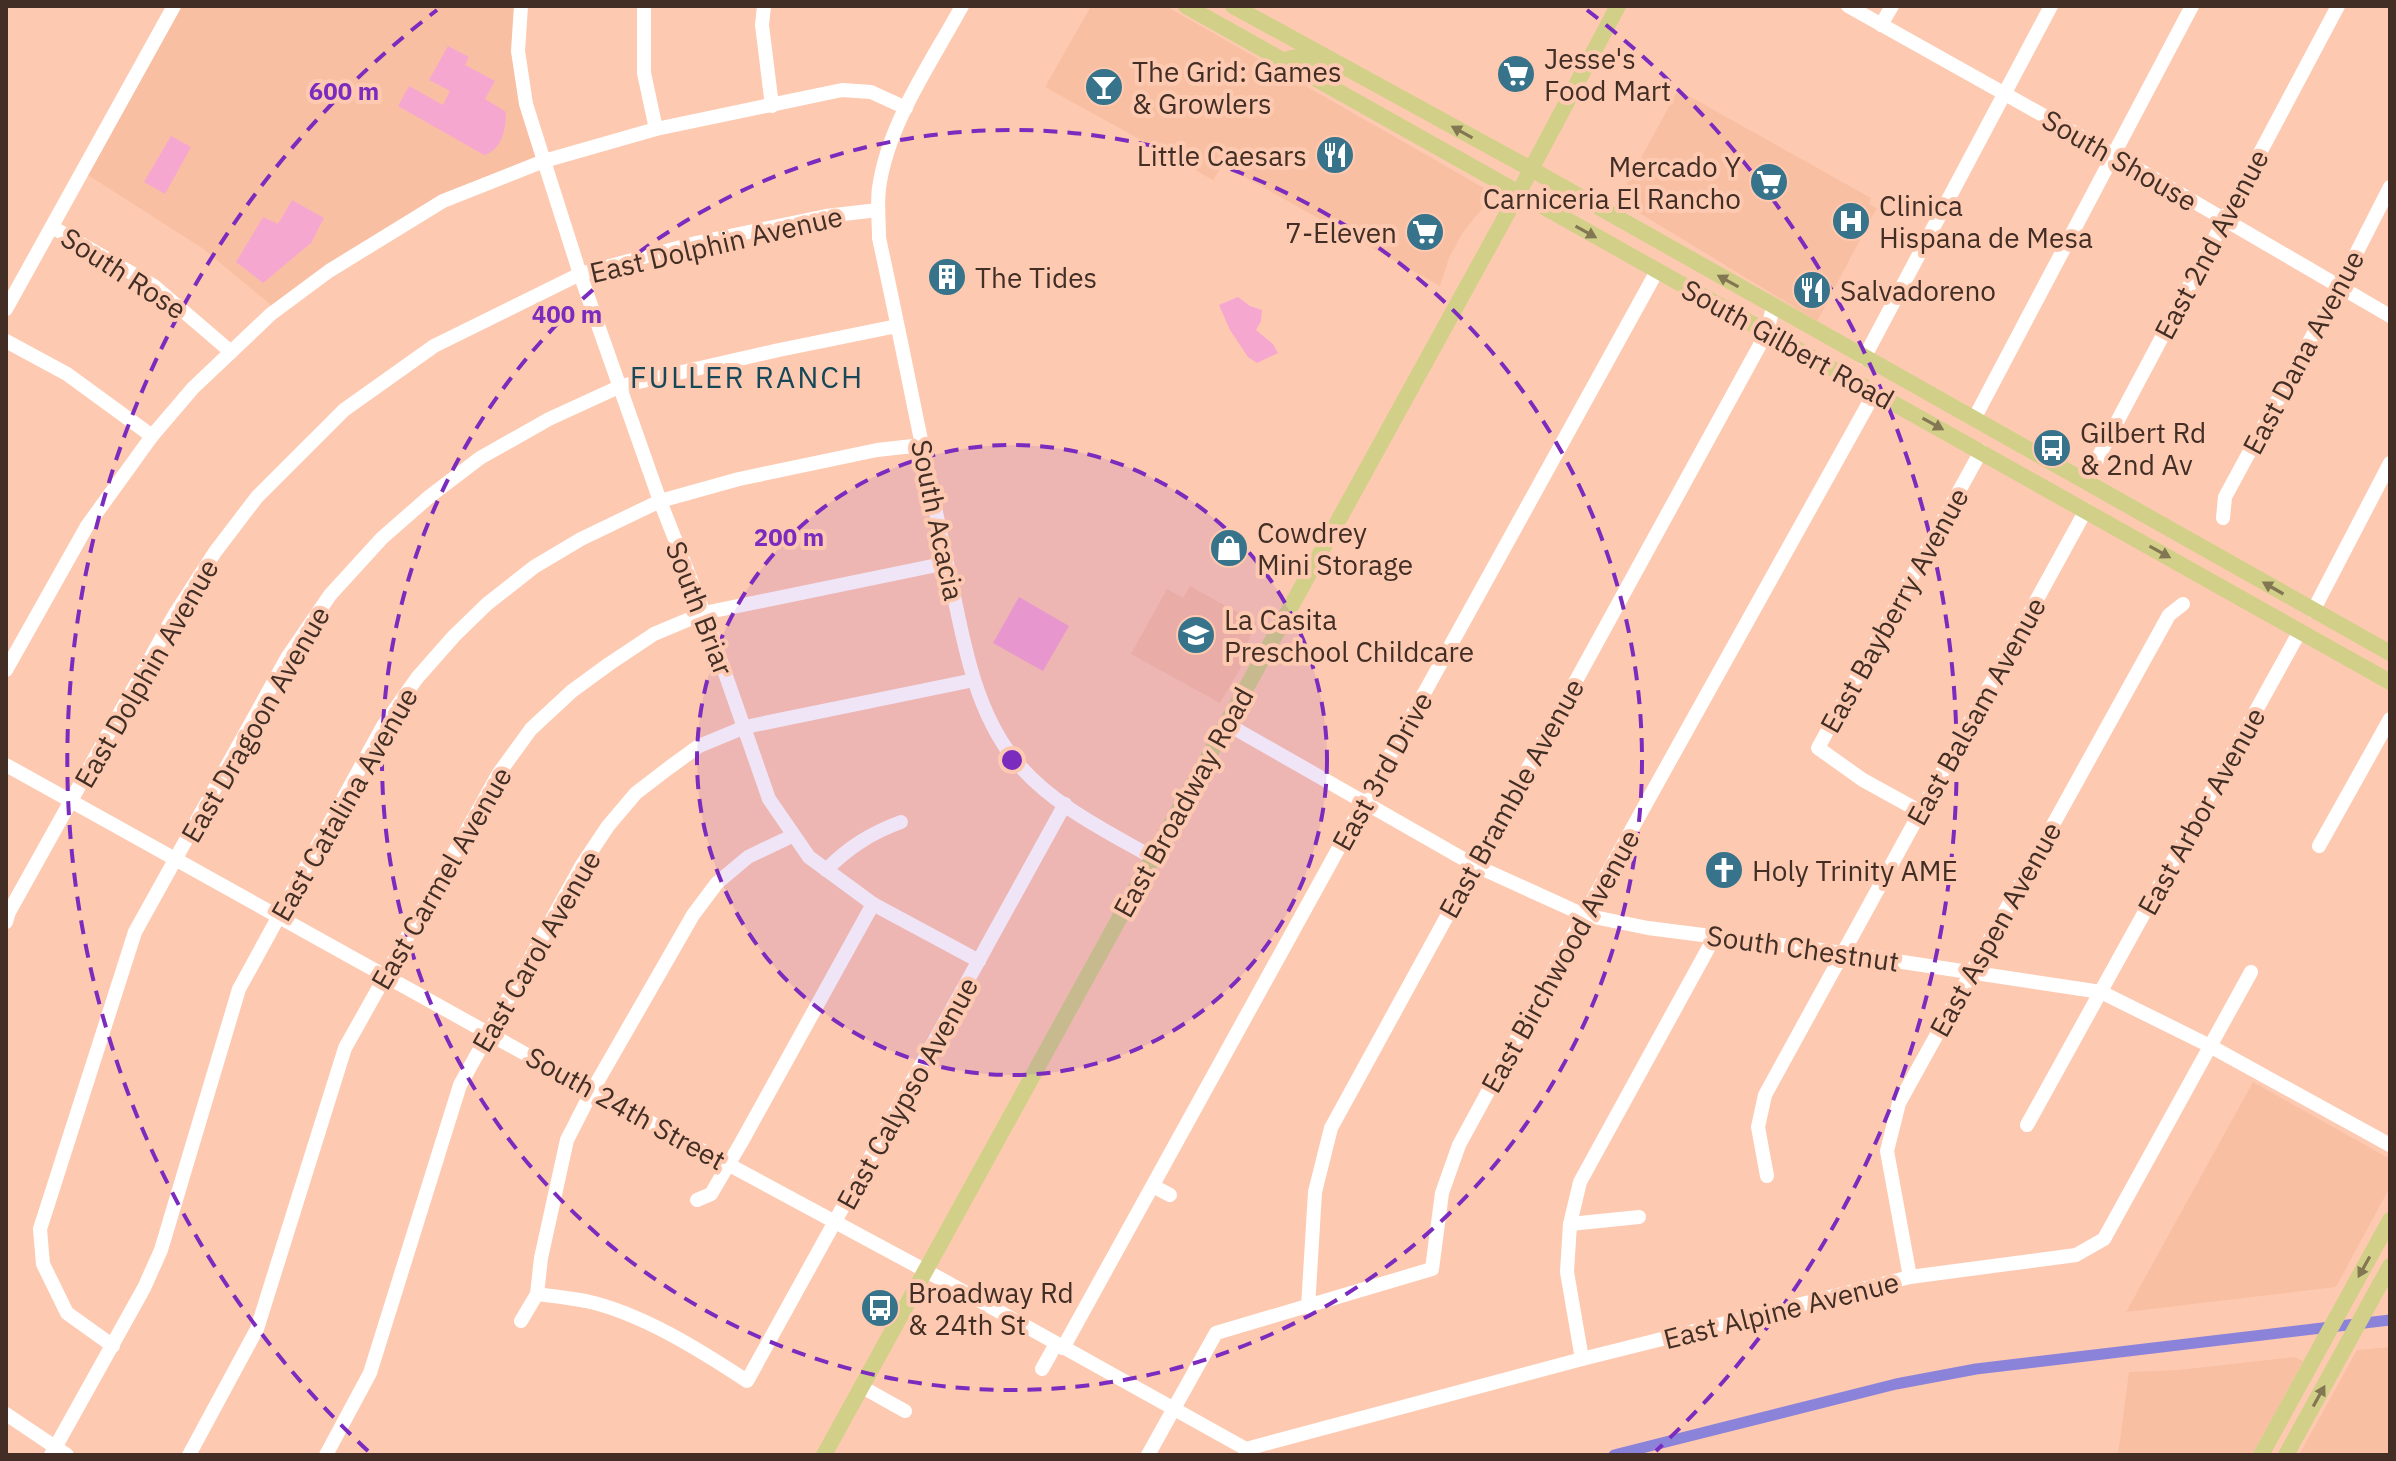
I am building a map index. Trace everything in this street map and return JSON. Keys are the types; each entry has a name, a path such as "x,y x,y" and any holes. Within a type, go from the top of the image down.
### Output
{"main road":[{"name":"South Gilbert Road","path":"1186,6 2390,682"},
{"name":"South Gilbert Road","path":"1233,6 1531,169 2390,653"},
{"name":"East Broadway Road","path":"824,1455 1518,194 1618,6"},
{"path":"1217,24 1261,35 1272,28"},
{"path":"1287,64 1297,56 1352,81 1371,82"},
{"path":"2267,1453 2390,1220"},
{"path":"2286,1455 2390,1266"}],"street":[{"path":"6,309 174,6"},
{"name":"South Briar","path":"521,6 518,51 526,104 580,274 769,799 809,857 873,904 979,961"},
{"path":"644,6 644,73 656,129"},
{"path":"764,6 762,25 772,106"},
{"name":"South Acacia","path":"962,6 906,108 885,160 878,210 879,238 947,563 974,680 1000,740 1043,789 1152,857"},
{"name":"South Shouse","path":"1848,6 2114,155 2390,316"},
{"path":"1881,25 1892,6"},
{"path":"1864,358 2051,6"},
{"path":"1974,419 2192,6"},
{"name":"East 2nd Avenue","path":"2085,482 2338,6"},
{"path":"6,670 87,526 152,436 193,388 271,314 329,271 386,235 443,201 544,161 656,129 842,90 871,92 906,108"},
{"name":"East Dana Avenue","path":"2223,518 2225,497 2390,187"},
{"name":"East Dolphin Avenue","path":"6,922 175,614 215,552 257,497 344,410 434,346 580,274 696,243 826,216 878,210"},
{"name":"South Rose","path":"52,227 154,286 231,352"},
{"name":"East 3rd Drive","path":"1042,1369 1060,1346 1153,1186 1657,271"},
{"name":"East Bramble Avenue","path":"1308,1307 1315,1192 1331,1128 1767,332 1773,307"},
{"name":"East Dragoon Avenue","path":"113,1346 67,1313 43,1264 40,1229 135,932 287,658 330,595 382,538 430,496 480,458 549,419 621,386 897,326"},
{"path":"6,341 67,374 152,436"},
{"name":"East Birchwood Avenue","path":"1172,1409 1216,1333 1432,1269 1442,1193 1459,1145 1875,392"},
{"name":"East Catalina Avenue","path":"57,1453 161,1250 239,989 383,726 417,678 487,604 534,567 581,539 660,501 739,479 877,450 922,445"},
{"name":"East Bayberry Avenue","path":"1921,812 1863,780 1818,748 1981,451"},
{"path":"2313,611 2390,463"},
{"name":"East Balsam Avenue","path":"1767,1176 1758,1127 1765,1095 2086,510"},
{"name":"East Carmel Avenue","path":"189,1455 257,1329 345,1048 499,773 531,729 572,691 609,664 654,634 704,613 947,563"},
{"name":"East Aspen Avenue","path":"1910,1277 1887,1151 1899,1103 2169,615 2183,604"},
{"name":"East Arbor Avenue","path":"2027,1125 2300,631"},
{"name":"East Carol Avenue","path":"326,1455 370,1373 460,1085 582,865 608,826 636,793 699,746 745,727 974,680"},
{"path":"2319,846 2390,719"},
{"name":"South Chestnut","path":"1227,724 1474,865 1584,915 1648,928 1843,953 2101,992 2210,1046 2390,1145"},
{"name":"South 24th Street","path":"6,765 592,1091 1246,1449"},
{"name":"East Calypso Avenue","path":"537,1294 588,1301 629,1315 708,1355 747,1381 1065,804"},
{"path":"826,870 872,833 901,822"},
{"path":"521,1321 537,1294 541,1258 567,1140 592,1091 693,915 717,883 748,857 792,836"},
{"path":"697,1200 711,1194 873,904"},
{"path":"1582,1359 1567,1272 1570,1224 1580,1182 1715,936"},
{"name":"East Alpine Avenue","path":"1246,1449 1582,1359 1910,1277 2076,1255 2104,1239 2251,972"},
{"path":"1153,1186 1170,1195"},
{"path":"1570,1224 1639,1217"},
{"path":"862,1387 905,1411"},
{"path":"1148,1455 1172,1409"},
{"path":"6,1414 57,1453"}],"shaded area":[{"path":"174,6 521,6 518,51 544,161 443,201 277,310 202,248 83,172"},
{"path":"1091,6 1166,6 1484,188 1486,204 1463,232 1449,258 1440,286 1223,165 1213,180 1045,87"},
{"path":"448,46 469,57 465,65 495,81 485,99 506,112 499,144 484,155 398,106 409,86 443,105 450,91 429,80"},
{"path":"1678,90 1871,198 1869,204 1877,208 1817,321 1618,200"},
{"path":"171,136 191,147 165,194 144,182"},
{"path":"292,200 324,218 311,243 263,283 236,262 263,217 278,224"},
{"path":"1238,297 1262,310 1256,330 1273,344 1278,353 1257,363 1248,357 1230,330 1219,305"},
{"name":"La Casita Preschool Childcare","path":"1190,586 1256,623 1242,665 1220,703 1131,654 1167,589 1183,598"},
{"path":"1019,597 1069,626 1043,671 993,643"},
{"path":"2253,1082 2390,1159 2390,1187 2336,1287 2126,1312"},
{"path":"2390,1347 2390,1455 2299,1455 2357,1350"},
{"path":"2295,1357 2303,1361 2252,1455 2118,1455 2129,1372 2178,1370"}],"waterway":[{"path":"1614,1455 1896,1384 1976,1369 2390,1320"}],"place":[{"name":"Jesse's Food Mart","path":"1516,74"},
{"name":"The Grid: Games & Growlers","path":"1104,87"},
{"name":"Little Caesars","path":"1335,155"},
{"name":"Mercado Y Carniceria El Rancho","path":"1769,182"},
{"name":"Clinica Hispana de Mesa","path":"1851,221"},
{"name":"7-Eleven","path":"1425,232"},
{"name":"The Tides","path":"947,277"},
{"name":"Salvadoreno","path":"1812,290"},
{"name":"Gilbert Rd & 2nd Av","path":"2052,448"},
{"name":"Cowdrey Mini Storage","path":"1229,548"},
{"name":"La Casita Preschool Childcare","path":"1196,635"},
{"name":"Holy Trinity AME","path":"1724,870"},
{"name":"Broadway Rd & 24th St","path":"880,1308"}],"district":[{"name":"FULLER RANCH","path":"747,376"}]}
